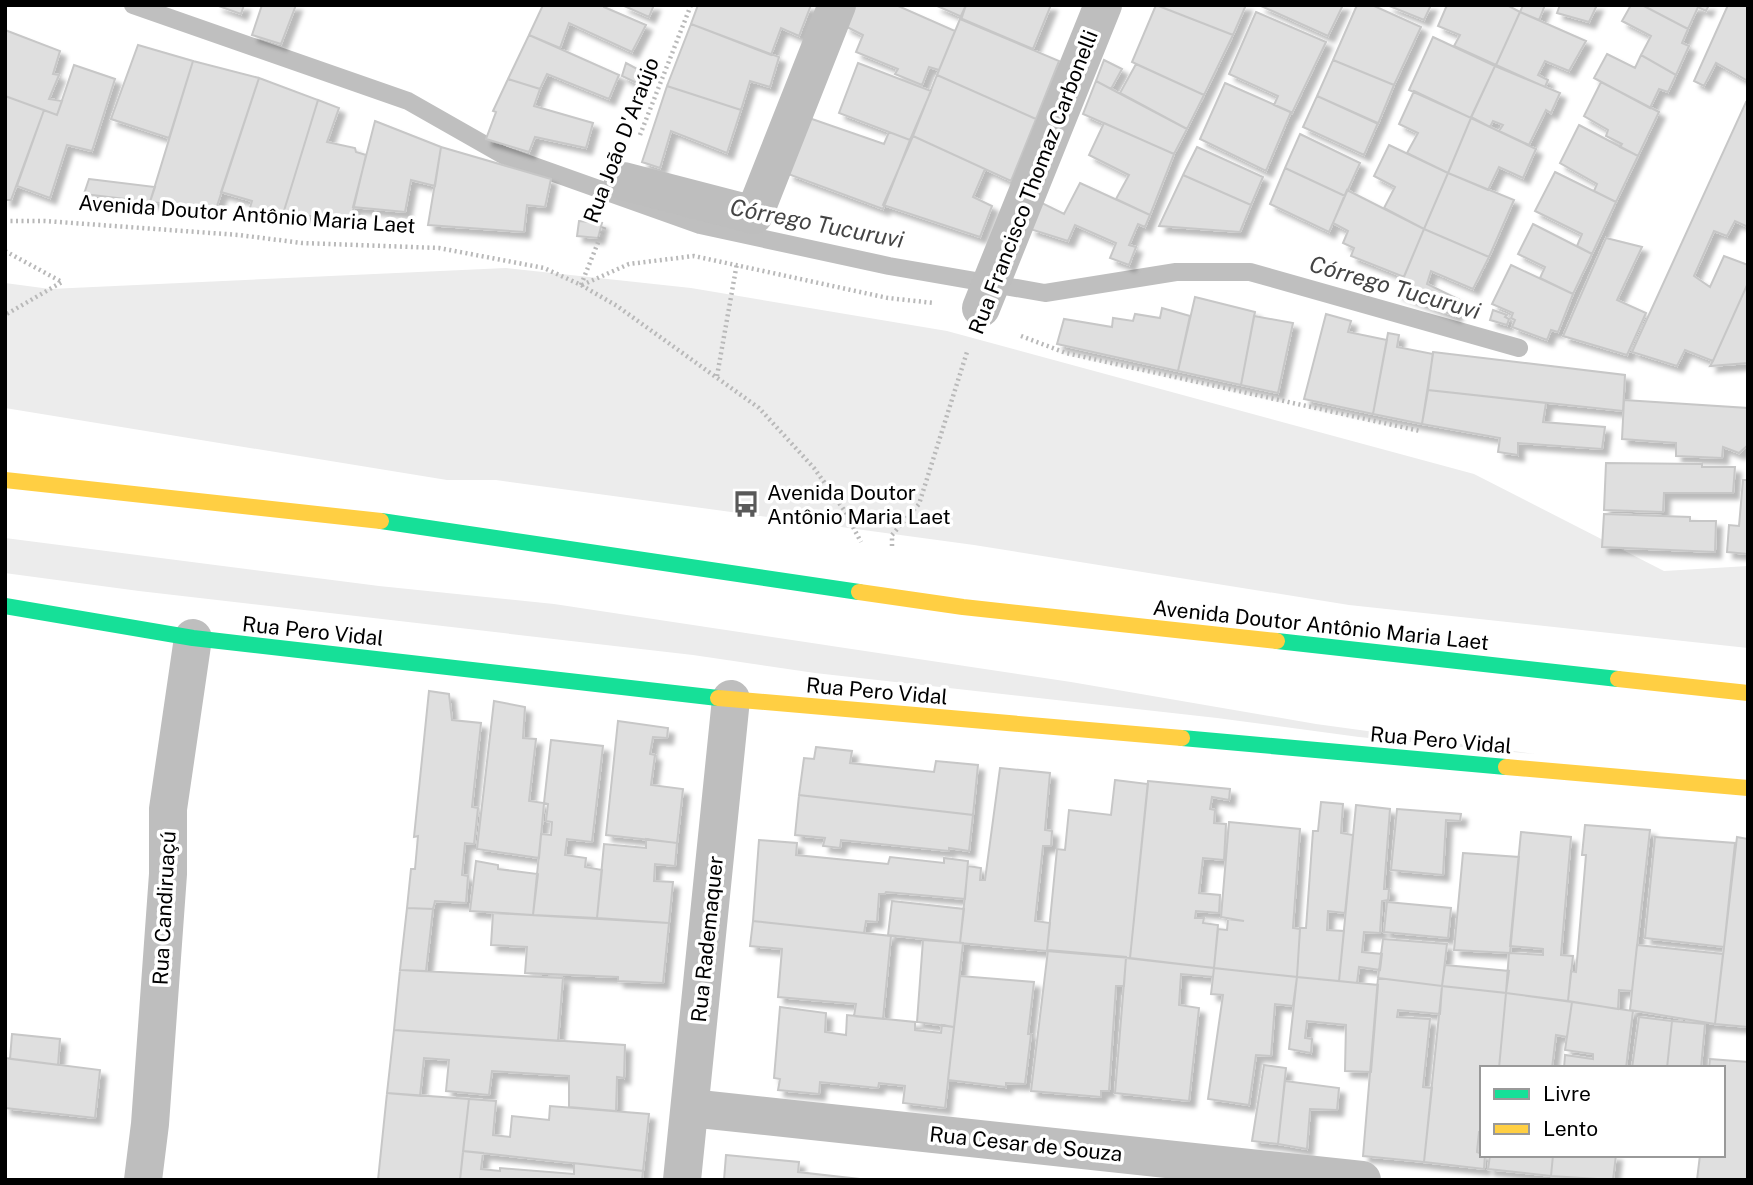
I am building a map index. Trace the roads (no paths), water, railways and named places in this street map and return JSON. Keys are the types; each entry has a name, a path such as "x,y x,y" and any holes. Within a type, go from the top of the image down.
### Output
{"street":[{"path":"623,181 754,215 837,5"},
{"name":"Rua Francisco Thomaz Carbonelli","path":"981,308 1103,5"},
{"name":"Avenida Doutor Antônio Maria Laet","path":"5,480 358,517 891,594 963,607 1748,693"},
{"name":"Rua Pero Vidal","path":"5,606 193,638 731,699 1748,788"},
{"name":"Rua Candiruaçú","path":"143,1180 150,1124 168,874 169,809 193,638"},
{"name":"Rua Rademaquer","path":"682,1180 731,699"},
{"name":"Rua Cesar de Souza","path":"690,1108 1362,1180"}],"waterway":[{"name":"Córrego Tucuruvi","path":"133,5 408,101 503,155 700,225 889,266 1045,293 1176,272 1250,272 1519,348"}],"place":[{"name":"Avenida Doutor Antônio Maria Laet","path":"746,504"}]}
